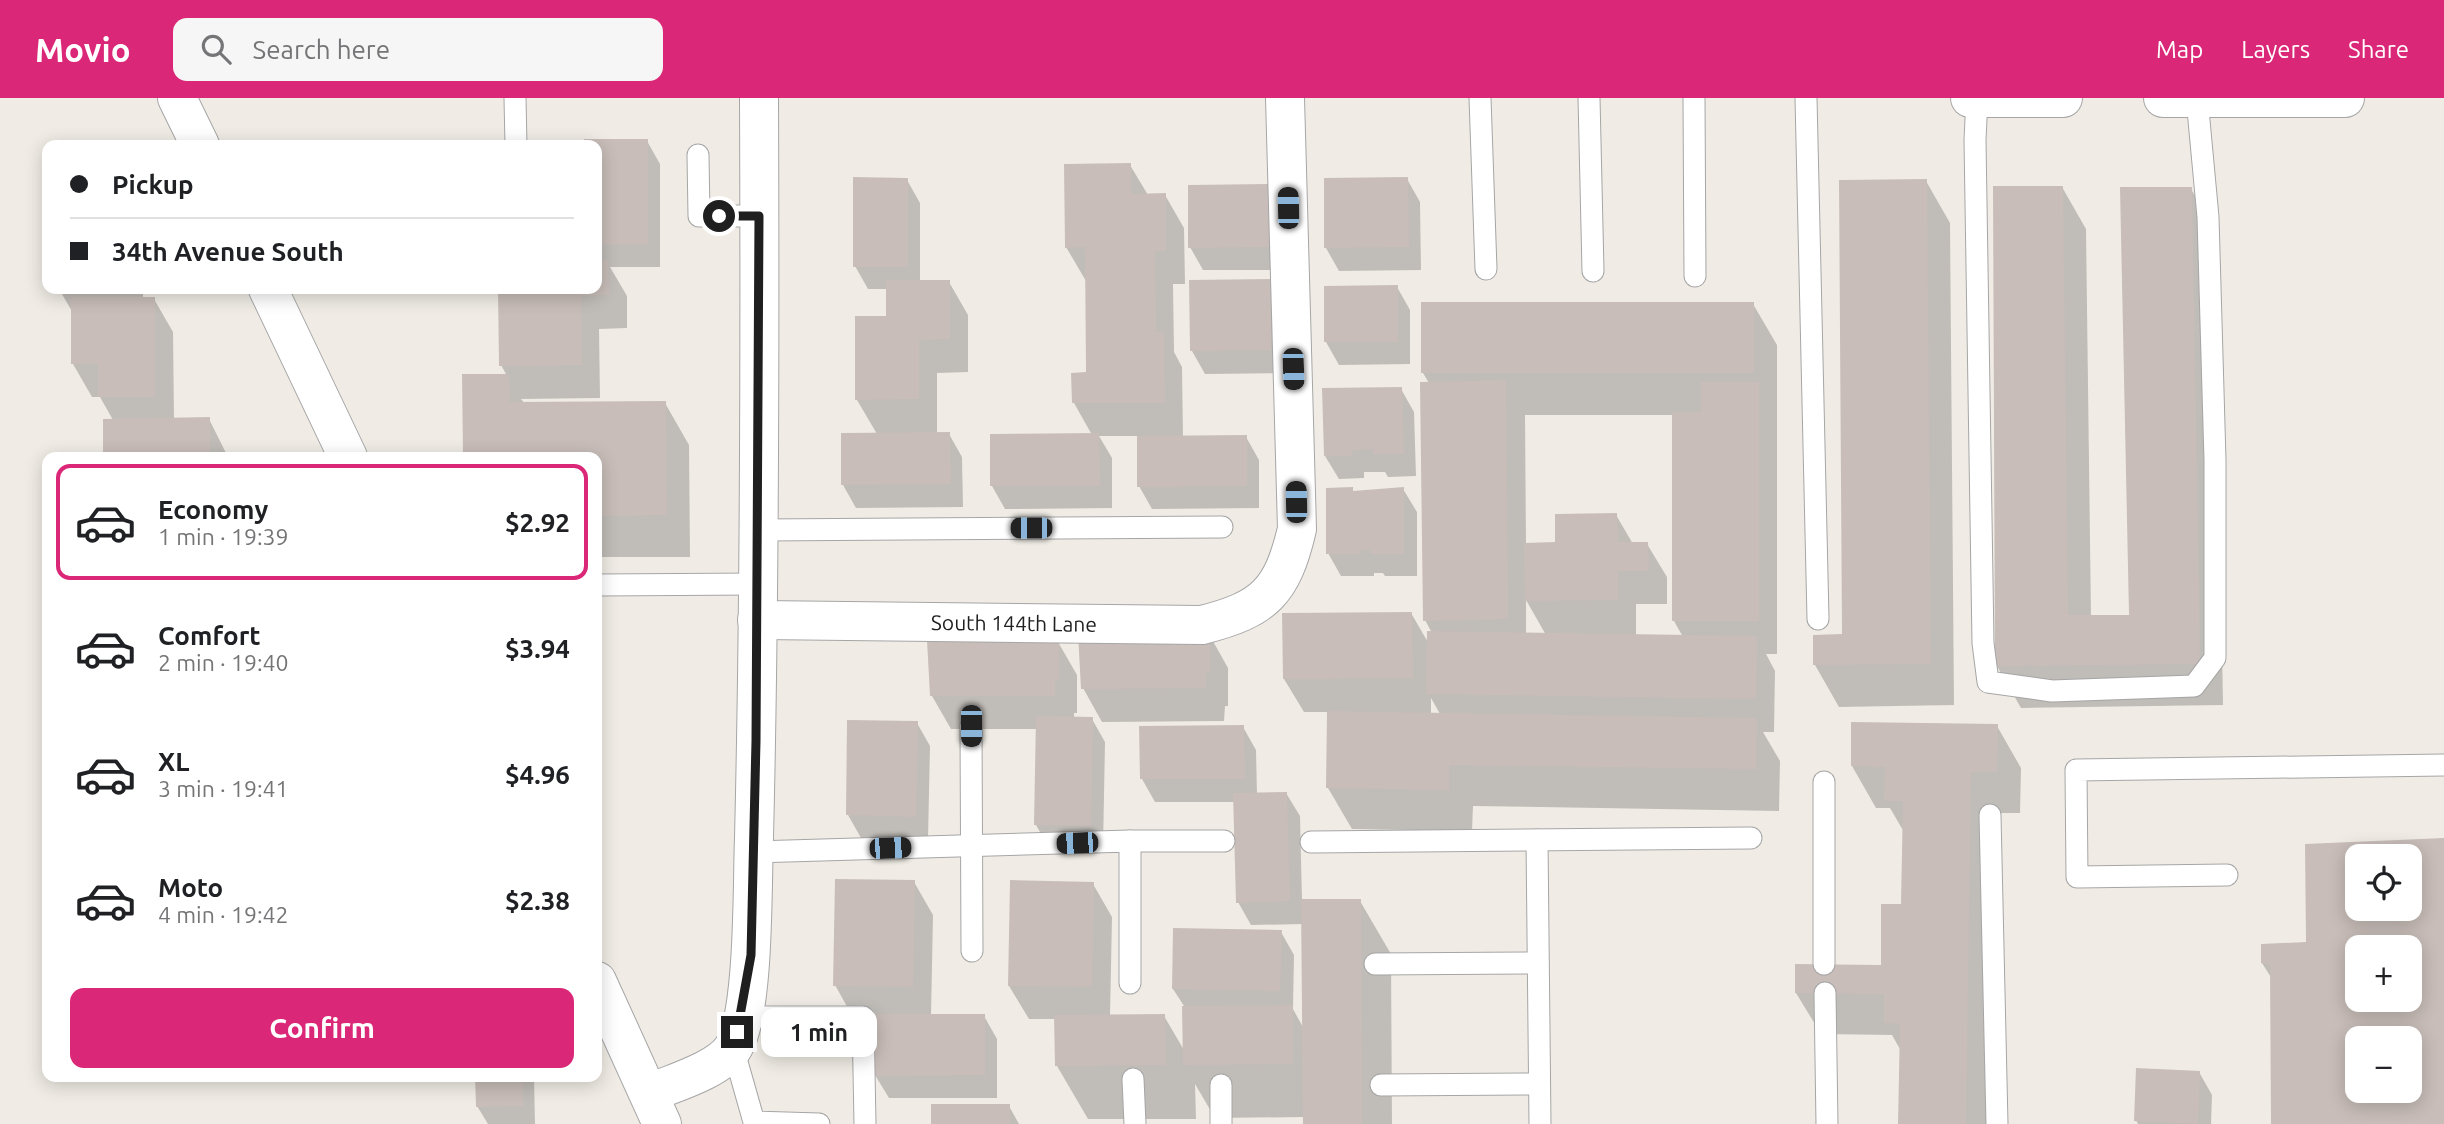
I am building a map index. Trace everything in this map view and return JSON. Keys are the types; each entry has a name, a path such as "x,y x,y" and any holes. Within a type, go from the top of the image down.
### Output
{"street":[{"path":"177,98 198,140"},
{"path":"602,992 656,1109 704,1071 737,1032 751,955 757,602 759,98"},
{"name":"South 144th Lane","path":"757,602 1202,625 1235,617 1264,599 1288,568 1297,529 1285,98"},
{"path":"1970,98 2063,98"},
{"path":"2163,98 2345,98"},
{"path":"270,294 346,452"}],"lane":[{"path":"515,98 516,140"},
{"path":"1480,98 1486,269"},
{"path":"1589,98 1593,271"},
{"path":"1694,98 1695,276"},
{"path":"1806,98 1818,619"},
{"path":"1977,98 1975,141 1982,587 1988,682 2052,691 2194,685 2215,658 2215,460 2208,216 2197,99"},
{"path":"698,155 699,216 759,216"},
{"path":"757,530 1222,527"},
{"path":"602,586 757,602"},
{"path":"971,726 972,951"},
{"path":"2227,875 2077,877 2076,770 2444,765"},
{"path":"1824,782 1824,964"},
{"path":"1990,815 1997,1124"},
{"path":"1311,842 1751,838"},
{"path":"1537,840 1539,1124"},
{"path":"753,852 1130,841 1224,841"},
{"path":"1130,841 1130,983"},
{"path":"1376,964 1538,963"},
{"path":"1825,993 1827,1124"},
{"path":"819,1124 754,1122 737,1032 863,1017 865,1124"},
{"path":"1133,1079 1135,1124"},
{"path":"1381,1085 1539,1084"},
{"path":"1221,1085 1221,1124"}],"building":[{"path":"648,139 648,244 602,245 602,140 584,140"},
{"path":"1131,163 1131,194 1166,193 1166,251 1155,251 1156,332 1164,332 1165,403 1072,403 1071,373 1086,372 1085,247 1065,248 1064,164"},
{"path":"853,177 908,178 908,267 853,267"},
{"path":"1408,177 1409,247 1324,248 1324,178"},
{"path":"1927,179 1931,664 1813,665 1813,635 1842,634 1839,180"},
{"path":"1269,184 1270,247 1188,248 1188,185"},
{"path":"1993,186 2063,186 2068,615 2129,615 2120,187 2192,187 2200,664 1995,666"},
{"path":"608,260 609,295 581,296 582,365 499,366 498,294 602,294 602,261"},
{"path":"1271,279 1271,350 1190,351 1189,280"},
{"path":"886,280 950,280 950,339 919,340 919,399 855,400 855,316 886,316"},
{"path":"1398,285 1398,342 1324,342 1324,286"},
{"path":"71,297 155,297 155,397 98,397 98,364 71,364"},
{"path":"1421,302 1754,302 1754,373 1421,373"},
{"path":"462,374 509,374 510,402 666,401 667,515 602,516 602,452 463,452"},
{"path":"1506,380 1508,619 1423,621 1420,382"},
{"path":"1701,382 1759,382 1759,621 1672,621 1672,412 1701,412"},
{"path":"1402,387 1404,454 1373,454 1373,449 1352,450 1352,456 1324,456 1322,388"},
{"path":"210,417 210,452 103,452 103,419"},
{"path":"950,432 951,484 841,485 841,433"},
{"path":"1099,433 1100,486 990,486 990,434"},
{"path":"1247,435 1247,486 1137,487 1137,436"},
{"path":"1353,487 1353,491 1404,487 1404,554 1370,554 1370,550 1361,550 1361,554 1326,554 1326,488"},
{"path":"1617,513 1618,542 1648,542 1649,571 1618,571 1618,600 1525,601 1524,543 1555,542 1555,514"},
{"path":"1412,612 1413,678 1283,679 1282,613"},
{"path":"1427,631 1757,636 1756,699 1426,694"},
{"path":"1078,633 1210,633 1210,673 1206,673 1206,688 1081,689"},
{"path":"927,640 1059,640 1059,680 1055,680 1055,696 930,696"},
{"path":"1327,711 1757,718 1756,769 1449,765 1449,790 1326,788"},
{"path":"1036,716 1093,717 1091,826 1034,825"},
{"path":"847,720 918,721 916,817 846,815"},
{"path":"1851,722 1998,724 1997,772 1971,772 1966,1124 1898,1124 1900,1024 1884,1023 1884,994 1795,993 1795,964 1881,965 1881,904 1901,904 1903,801 1884,801 1885,767 1851,766"},
{"path":"1244,725 1245,779 1140,779 1139,726"},
{"path":"1287,792 1290,901 1236,903 1233,793"},
{"path":"2444,838 2444,1124 2271,1124 2270,965 2261,963 2261,944 2306,942 2305,844"},
{"path":"835,879 915,880 913,987 833,986"},
{"path":"1010,880 1094,882 1092,987 1008,986"},
{"path":"1301,899 1361,899 1362,1124 1303,1124"},
{"path":"1173,928 1282,930 1280,991 1172,989"},
{"path":"1293,1005 1293,1064 1183,1065 1182,1006"},
{"path":"873,1014 985,1014 985,1075 873,1076"},
{"path":"1165,1014 1166,1065 1055,1066 1054,1015"},
{"path":"2136,1068 2200,1071 2198,1124 2134,1121"},
{"path":"475,1082 523,1082 523,1106 476,1107"},
{"path":"931,1104 1010,1104 1010,1124 931,1124"}],"route":[{"path":"719,216 759,216 756,741 751,955 742,1017 737,1032"}]}
